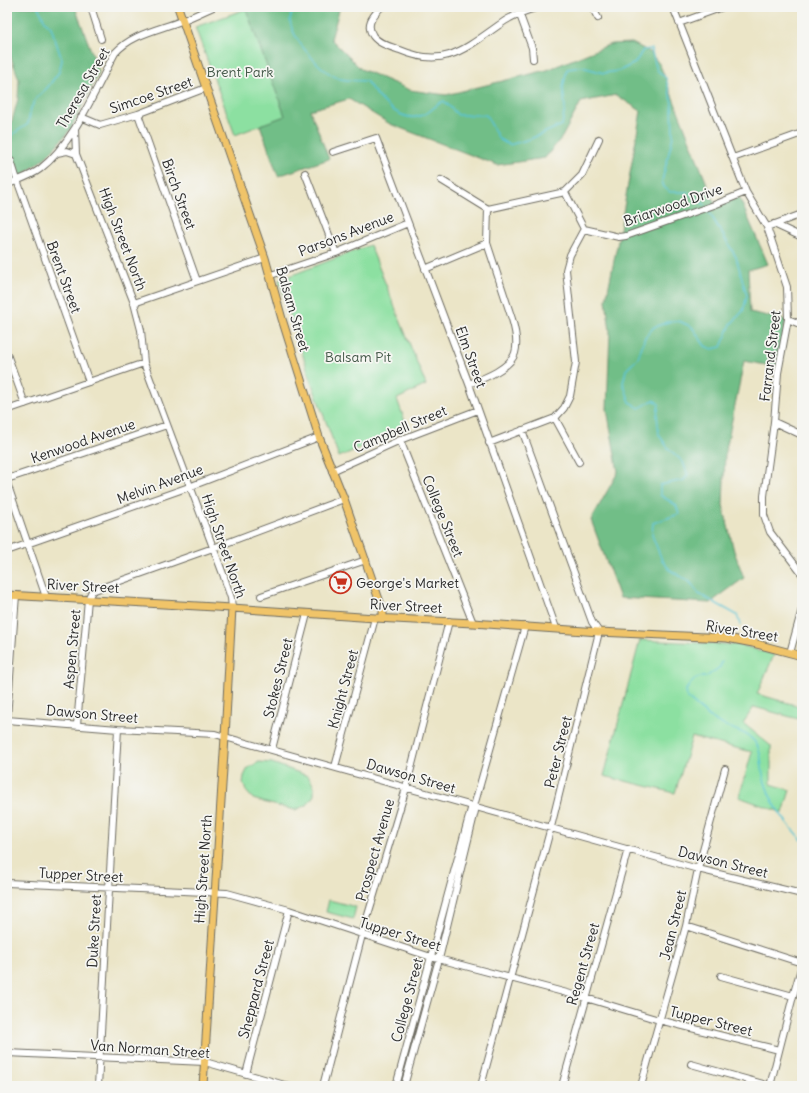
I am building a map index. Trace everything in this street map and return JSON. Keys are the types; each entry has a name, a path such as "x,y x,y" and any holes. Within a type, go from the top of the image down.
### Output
{"main road":[{"name":"Balsam Street","path":"178,7 265,258 282,320 319,437 366,560 383,611 383,618"},
{"name":"River Street","path":"7,595 375,618 473,622 600,632 728,638 802,656"},
{"name":"High Street North","path":"203,1086 232,608"}],"street":[{"name":"Theresa Street","path":"91,7 102,39"},
{"path":"182,20 213,7"},
{"path":"381,7 370,22 369,26 371,33 375,38 382,43 416,56 432,58 446,57 457,53 510,18 539,7"},
{"path":"517,7 532,48 533,59"},
{"path":"592,7 598,18"},
{"name":"Farrand Street","path":"673,7 746,192 767,227 787,287 788,319 778,373 774,422 764,496 764,515 770,532 802,574"},
{"path":"679,23 723,7"},
{"name":"Theresa Street","path":"7,185 40,169 57,152 75,129 115,53 122,45 132,38 182,20"},
{"name":"Simcoe Street","path":"81,118 100,125 138,114 206,88"},
{"name":"Birch Street","path":"138,114 197,281"},
{"name":"High Street North","path":"75,129 76,154 134,303 141,330 144,363 231,598 232,608"},
{"path":"733,158 802,133"},
{"name":"Elm Street","path":"333,152 376,138 469,384 556,628"},
{"path":"441,180 488,209 565,192 582,175 599,139"},
{"path":"57,152 67,151 76,154"},
{"name":"Brent Street","path":"11,161 89,382"},
{"path":"305,172 336,253"},
{"path":"489,442 556,418 564,408 570,396 576,362 566,270 570,255 584,229 565,192"},
{"name":"Briarwood Drive","path":"584,229 619,237 626,236 746,192"},
{"path":"469,384 493,374 513,357 515,352 515,329 487,243 488,209"},
{"path":"767,227 802,214"},
{"name":"Parsons Avenue","path":"270,275 336,253 408,223"},
{"path":"774,224 802,236"},
{"path":"425,269 487,243"},
{"path":"134,303 265,258"},
{"path":"788,319 802,325"},
{"path":"7,354 25,404"},
{"path":"7,410 144,363"},
{"name":"Campbell Street","path":"332,471 400,440 478,410"},
{"path":"556,418 579,462"},
{"path":"774,422 802,435"},
{"name":"Kenwood Avenue","path":"7,479 167,425"},
{"path":"522,430 592,622 600,632"},
{"name":"Melvin Avenue","path":"7,551 190,486 319,437"},
{"name":"College Street","path":"400,440 473,622"},
{"path":"7,483 46,597"},
{"path":"88,599 92,591 344,500"},
{"path":"261,596 366,560"},
{"path":"7,719 16,596"},
{"name":"Aspen Street","path":"77,725 88,599"},
{"path":"790,653 802,610"},
{"name":"Stokes Street","path":"272,749 307,614"},
{"name":"Knight Street","path":"335,767 375,618"},
{"name":"Prospect Avenue","path":"323,1086 362,935 406,788 449,621"},
{"name":"College Street","path":"396,1086 471,809 474,806 525,626"},
{"name":"Peter Street","path":"481,1086 551,827 600,632"},
{"name":"Dawson Street","path":"7,719 118,729 215,734 698,869 802,894"},
{"name":"Duke Street","path":"98,1086 118,729"},
{"name":"Jean Street","path":"641,1086 686,926 698,869 725,768"},
{"name":"College Street","path":"404,1086 439,959 475,811 474,806"},
{"name":"Regent Street","path":"562,1086 628,849"},
{"name":"Tupper Street","path":"7,883 215,893 227,892 289,910 431,957 510,977 660,1020 779,1050"},
{"name":"Sheppard Street","path":"246,1074 289,910"},
{"path":"686,926 802,964 770,1086 692,1064"},
{"path":"721,976 793,996"},
{"path":"418,1005 425,1007"},
{"name":"Van Norman Street","path":"7,1053 205,1062 288,1086"}],"green space":[{"path":"7,7 75,7 99,72 70,130 47,156 17,180 7,184 7,128 12,121 18,99 19,79 7,47"},
{"path":"249,7 340,7 331,39 361,69 410,90 446,95 547,70 611,44 632,43 650,52 660,65 716,207 739,197 768,264 748,270 750,312 786,320 777,367 744,361 725,454 723,505 734,551 744,578 710,603 620,598 591,520 618,472 607,409 610,331 606,300 641,111 616,95 581,102 562,137 545,158 497,165 390,124 349,99 310,110 329,159 278,176 260,125 285,116 246,9"},
{"name":"Brent Park","path":"246,9 285,116 235,135 195,27"},
{"name":"Balsam Pit","path":"370,245 426,385 397,399 407,427 339,457 312,384 279,280"},
{"path":"640,640 741,645 774,655 757,694 802,707 802,720 754,707 743,723 771,746 771,784 790,790 783,813 739,797 752,752 692,737 675,793 604,776"},
{"path":"259,762 272,763 308,776 314,786 314,795 307,805 295,810 253,799 246,791 243,783 244,776 248,768"},
{"path":"329,900 356,907 353,919 326,912"}],"waterway":[{"path":"7,138 28,124 31,108 37,97 47,88 59,72 62,60 51,27 45,21 38,7"},
{"path":"298,7 292,11 290,20 296,37 317,63 334,76 344,80 366,81 383,102 398,113 406,116 414,117 423,115 444,101 458,115 486,115 499,139 509,145 530,139 562,125 565,108 563,87 567,69 582,67 604,73 619,71 635,63 643,50 651,49 657,70 666,78 672,103 673,136 662,181 664,187 670,192 688,192 705,205"},
{"path":"320,7 326,9 331,7"},
{"path":"708,210 736,257 747,296 743,311 731,324 721,347 712,349 705,346 692,327 679,321 668,322 654,327 645,337 638,358 626,370 623,383 630,402 639,408 654,400 659,404 657,415 659,435 668,448 683,462 688,475 684,480 660,485 660,495 676,505 679,514 653,523 652,535 662,560 670,570 690,582 699,594 737,615 740,625"},
{"path":"722,662 720,667 706,677 695,679 690,684 686,690 687,698 716,721 744,733 753,740 759,748 763,775 773,802 783,818 802,840"}],"place":[{"name":"George's Market","path":"341,583"}]}
